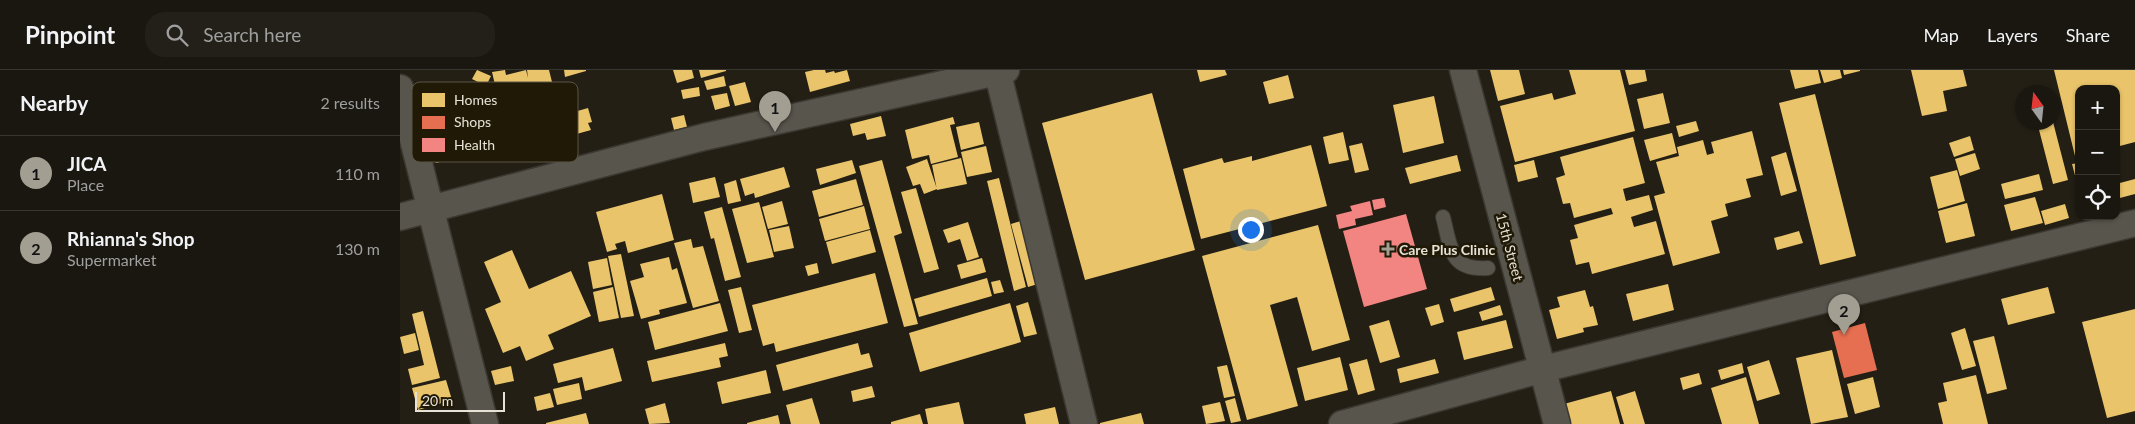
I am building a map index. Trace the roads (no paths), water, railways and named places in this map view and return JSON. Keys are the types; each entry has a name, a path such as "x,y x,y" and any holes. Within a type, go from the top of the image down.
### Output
{"street":[{"name":"15th Street","path":"1463,70 1556,424"},
{"path":"400,217 704,136 1000,71 1084,424"},
{"path":"400,88 412,135"},
{"path":"419,162 484,424"},
{"path":"1342,424 1543,369 2135,223"}],"lane":[{"path":"1443,217 1453,254 1461,265 1476,269 1488,268"}],"place":[{"name":"JICA","path":"775,132"},
{"name":"Care Plus Clinic","path":"1388,249"},
{"name":"Rhianna's Shop","path":"1844,335"}]}
